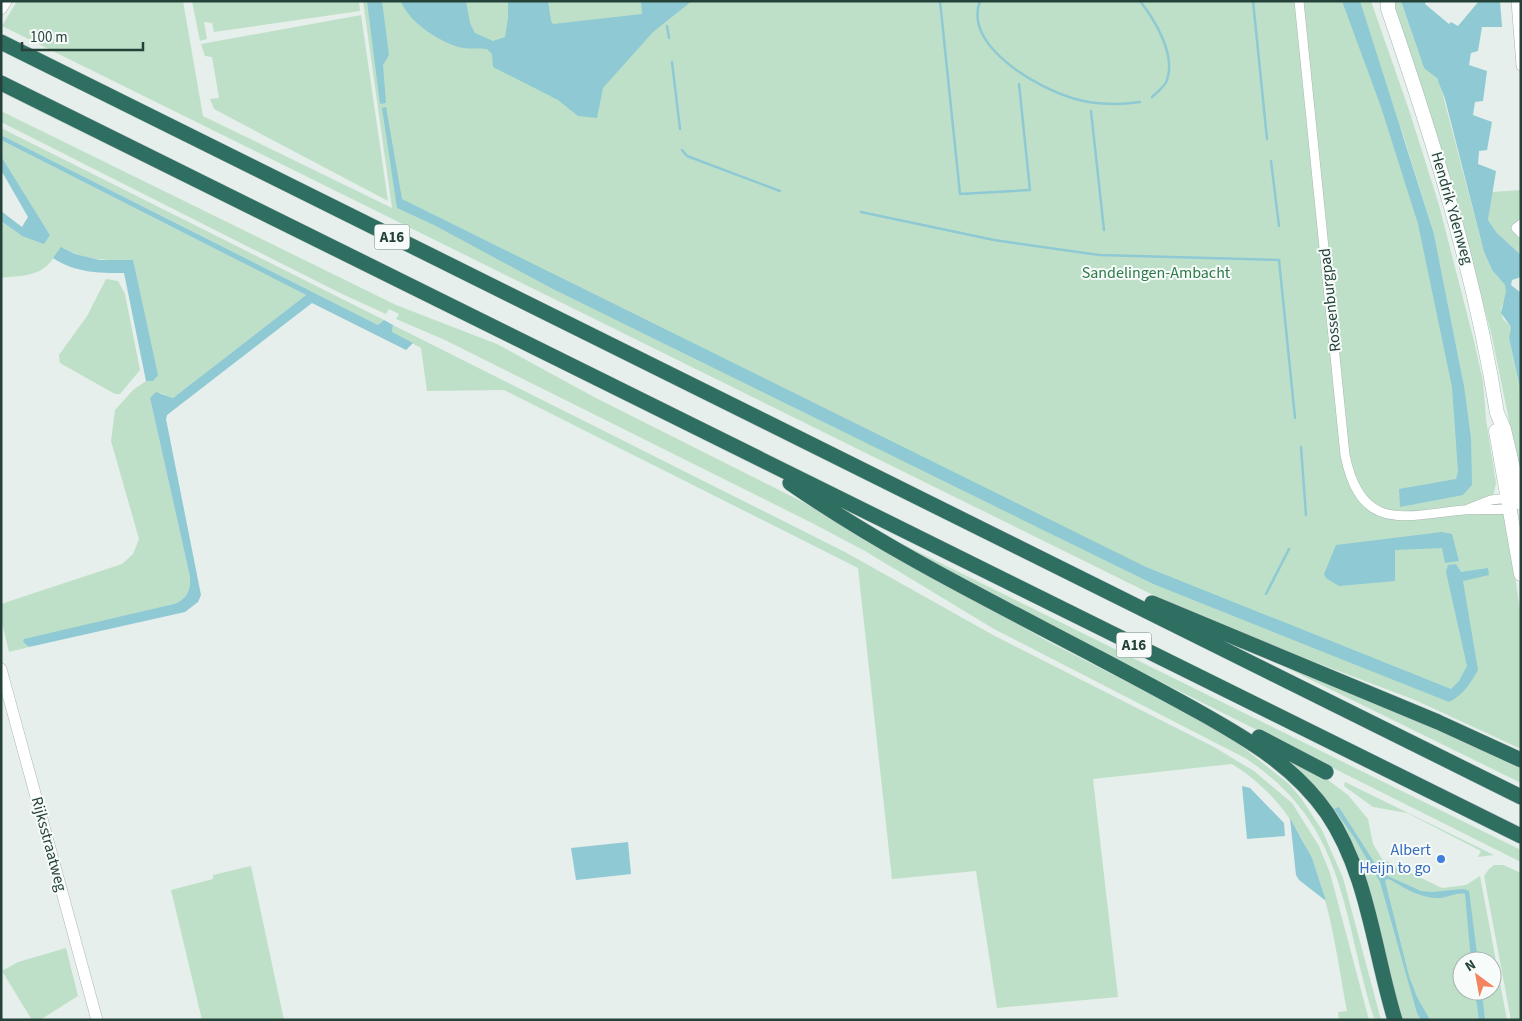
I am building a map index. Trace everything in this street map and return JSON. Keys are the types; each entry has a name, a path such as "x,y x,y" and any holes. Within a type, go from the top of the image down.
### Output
{"highway":[{"name":"A16","path":"1,42 1521,797"},
{"name":"A16","path":"1,83 1521,836"},
{"name":"A16","path":"748,454 844,521 1160,690 1271,755 1304,784 1328,814 1348,852 1358,879 1395,1020"},
{"name":"A16","path":"1087,581 1120,588 1186,618 1438,722 1521,760"},
{"name":"A16","path":"1160,690 1244,729 1326,772"}],"main road":[{"name":"Hendrik Ydenweg","path":"1386,4 1431,133 1458,225 1477,301 1497,413 1504,429 1516,502 1521,574"}],"street":[{"path":"1,8 6,1"},
{"name":"Rossenburgpad","path":"1299,1 1345,455 1349,475 1357,492 1367,503 1387,514 1412,518 1454,516 1491,500 1516,502"},
{"path":"1516,1 1521,66"},
{"path":"1521,224 1516,228 1521,233"},
{"name":"Rijksstraatweg","path":"1,669 97,1020"}],"green space":[{"name":"Sandelingen-Ambacht","path":"17,1 183,1 203,116 392,208 363,1 1371,1 1410,113 1439,205 1483,381 1486,419 1496,483 1493,497 1482,499 1506,516 1521,617 1521,749 1415,700 1249,637 1151,594 2,26","holes":["1400,125 1434,234 1464,386","779,399 1152,572 1447,695 1274,632 1153,584"]},
{"path":"192,1 359,1 360,11 214,32 212,23 204,22 207,39 200,41"},
{"path":"1390,1 1401,1 1424,68 1434,73 1440,84 1484,252 1492,270 1505,285 1507,291 1501,309 1503,319 1511,327 1509,338 1521,392 1521,479 1492,337 1456,200 1428,107"},
{"path":"361,15 388,201 214,109 210,99 219,98 212,57 205,56 201,44"},
{"path":"1,111 396,305 497,344 594,397 799,500 1049,642 1194,716 1239,744 1289,784 1301,798 1322,830 1343,878 1381,1020 1374,1018 1346,907 1322,842 1304,812 1278,784 1245,758 994,629 865,551 814,524 445,340 396,319 399,314 389,309 386,314 340,293 1,122"},
{"path":"1,128 384,320 378,325 1,135"},
{"path":"1,140 306,295 173,398 161,393 150,398 190,577 189,590 185,597 174,604 23,642 29,647 9,652 1,619 1,604 122,564 133,554 139,539 111,441 115,410 133,390 146,381 153,381 133,260 97,259 63,248 40,271 24,276 1,278 1,221 22,236 50,235 1,156"},
{"path":"1521,190 1521,218 1514,226 1521,236 1521,255 1497,233 1488,220 1492,192"},
{"path":"106,279 118,281 125,294 140,370 120,394 115,394 60,363 59,355 87,316"},
{"path":"393,325 845,552 993,635 1214,747 1254,771 1292,803 1319,846 1330,873 1369,1020 1339,1020 1338,1012 1347,1011 1335,941 1317,873 1303,842 1286,813 1262,787 1232,764 1093,779 1118,997 997,1008 976,871 892,879 858,568 504,390 427,391 421,348 392,332"},
{"path":"874,530 1521,850 1521,862 1117,660"},
{"path":"1285,667 1394,708 1521,765 1521,783"},
{"path":"1266,743 1316,771 1348,795 1368,819 1373,844 1382,859 1442,888 1466,885 1480,876 1494,951 1452,951 1452,1001 1502,1001 1502,993 1507,1020 1397,1020 1351,855"},
{"path":"1345,782 1494,855 1478,857 1481,851 1407,813 1373,807 1344,786"},
{"path":"1494,865 1503,865 1521,873 1521,1020 1511,1020 1502,972 1502,951 1498,951 1484,876"},
{"path":"251,866 284,1020 202,1020 171,890 213,879 213,875"},
{"path":"66,948 78,996 40,1020 32,1020 2,971 18,962"}],"water":[{"path":"367,1 382,1 389,55 383,65 386,103 380,104"},
{"path":"401,1 466,1 470,23 475,33 493,41 505,37 508,1 548,1 553,24 642,14 641,1 692,1 653,32 603,88 597,118 578,116 558,100 493,67 492,54 487,49 463,48 436,37 411,17"},
{"path":"1342,1 1360,1 1434,234 1464,386 1471,438 1472,485 1463,495 1400,507 1399,489 1456,479 1458,471 1452,387 1418,224 1381,107"},
{"path":"1401,1 1426,1 1425,4 1449,24 1451,22 1458,26 1479,1 1500,1 1502,27 1482,27 1478,51 1471,53 1469,65 1487,71 1483,101 1475,102 1473,115 1492,122 1487,150 1479,151 1478,164 1496,171 1488,220 1497,233 1521,255 1521,277 1512,280 1511,285 1521,293 1521,392 1509,338 1511,327 1501,313 1506,291 1505,285 1492,270 1484,252 1445,99 1437,78 1424,68"},
{"path":"386,107 402,199 1146,567 1451,689 1459,681 1467,666 1446,572 1448,565 1456,564 1461,572 1488,568 1489,575 1463,581 1478,670 1466,689 1449,702 1153,584 551,288 434,225 397,208 382,108"},
{"path":"1,135 378,325 384,320 393,325 392,332 413,343 406,350 312,303 167,415 166,419 201,595 198,602 185,612 29,647 23,642 24,639 174,604 185,597 190,586 190,577 150,398 156,392 173,398 306,295 1,140"},
{"path":"1,156 50,235 44,244 22,236 1,221 1,211 22,227 28,217 1,170"},
{"path":"61,247 75,254 100,260 133,260 158,375 153,381 146,381 124,273 96,272 70,267 53,258"},
{"path":"1442,532 1452,534 1459,561 1445,563 1442,548 1395,550 1395,581 1339,586 1326,578 1324,574 1336,545"},
{"path":"1242,786 1250,788 1284,823 1285,836 1247,839"},
{"path":"1339,807 1381,873 1421,891 1432,892 1463,889 1469,891 1477,951 1470,951 1465,894 1442,898 1426,897 1391,880 1387,879 1385,881 1409,976 1417,997 1430,1020 1421,1020 1417,1013 1380,882 1354,837 1334,809"},
{"path":"1290,818 1312,858 1326,901 1299,880 1296,875"},
{"path":"628,842 631,874 576,880 571,848"},
{"path":"1476,1001 1483,1001 1485,1020 1479,1020"}],"waterway":[{"path":"940,1 960,194 1030,190 1019,84"},
{"path":"980,1 978,18 982,34 993,49 1023,75 1058,93 1080,100 1106,104 1140,102"},
{"path":"1140,1 1158,28 1169,60 1166,83 1152,97"},
{"path":"1253,1 1267,139"},
{"path":"667,26 669,38"},
{"path":"672,62 680,129"},
{"path":"1091,111 1104,230"},
{"path":"682,150 687,156 780,191"},
{"path":"1271,161 1279,226"},
{"path":"861,212 994,240 1099,255 1279,260 1295,418"},
{"path":"1301,447 1306,515"},
{"path":"1266,594 1289,549"}],"place":[{"name":"Albert Heijn to go","path":"1441,859"}]}
